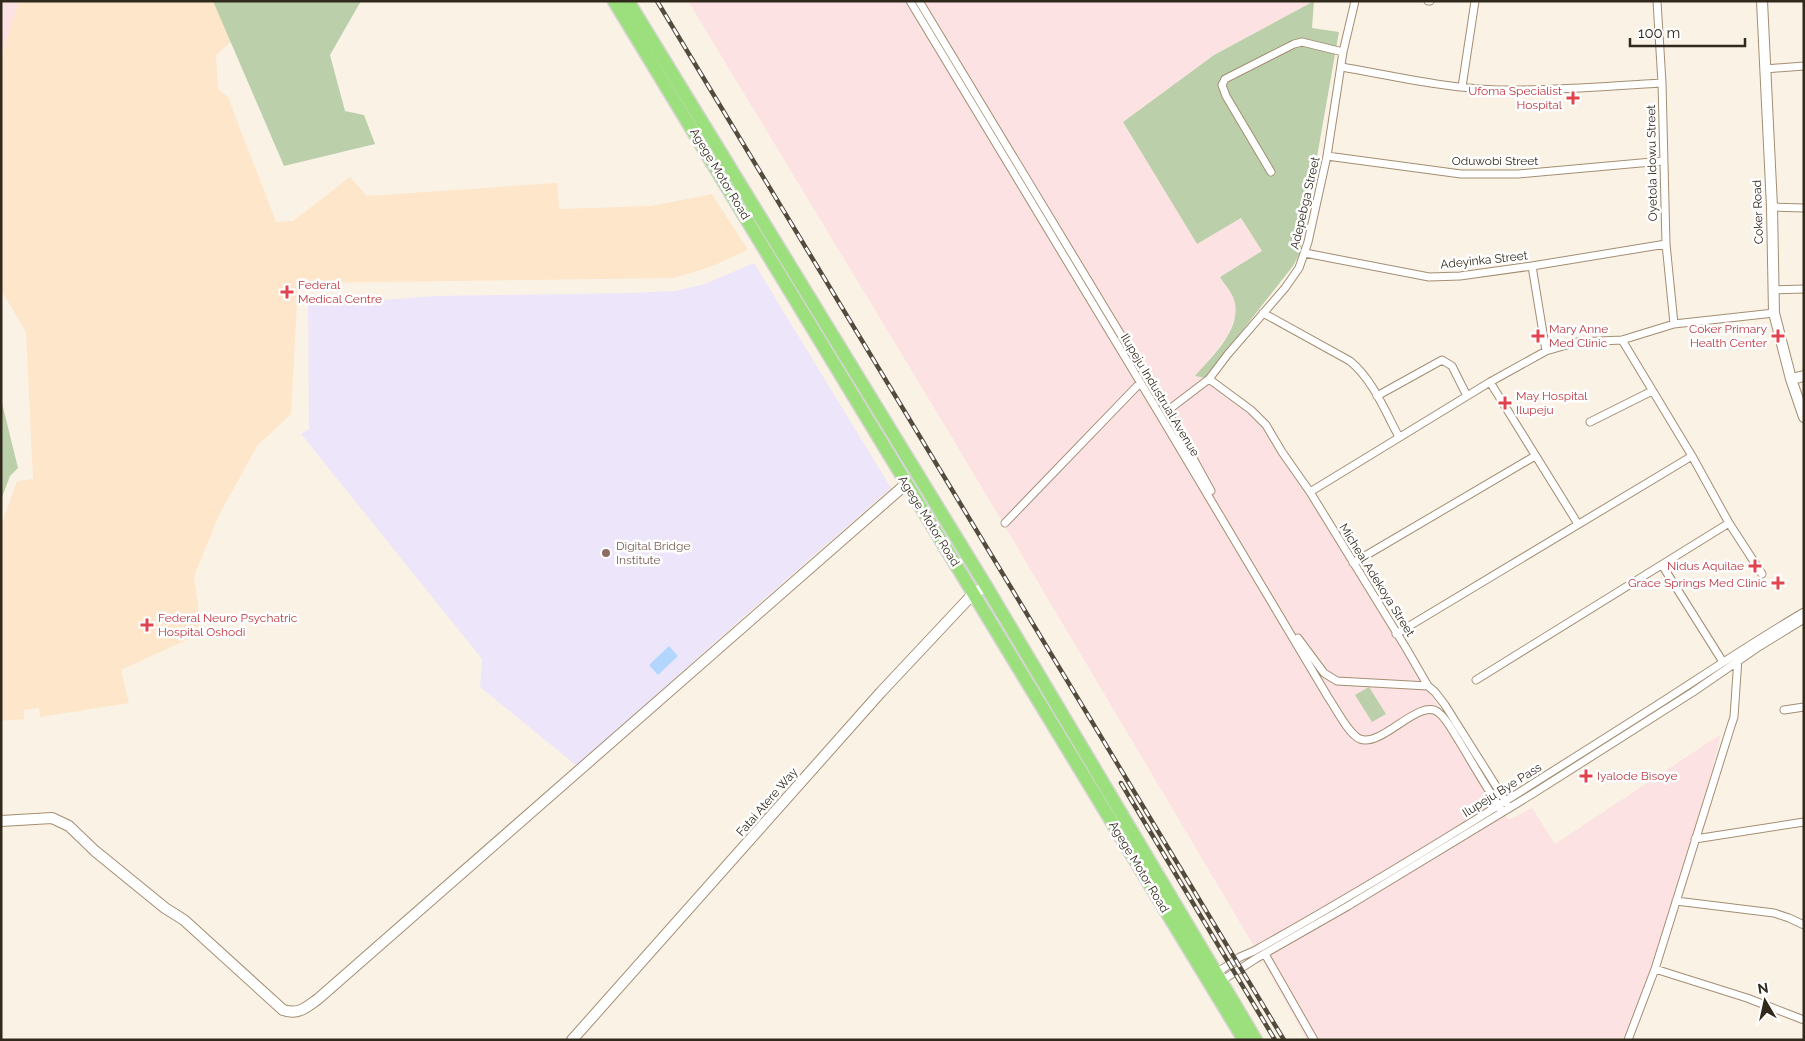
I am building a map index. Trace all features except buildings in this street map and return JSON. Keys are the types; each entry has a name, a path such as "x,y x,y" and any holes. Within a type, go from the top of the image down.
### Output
{"highway":[{"name":"Agege Motor Road","path":"614,1 973,594 1214,980 1256,1040"},
{"name":"Agege Motor Road","path":"628,1 986,586 1075,738 1167,888 1244,1040"}],"street":[{"name":"Ilupeju Industrual Avenue","path":"910,1 1328,697 1352,732 1359,739 1368,741 1419,712 1429,709 1438,712 1452,730 1500,809"},
{"name":"Ilupeju Industrual Avenue","path":"919,1 1167,411 1246,552 1300,641 1324,673 1337,681 1428,686"},
{"name":"Adepebga Street","path":"1167,411 1209,379 1295,275 1305,253 1327,156 1344,52 1355,1"},
{"path":"1462,87 1475,1"},
{"name":"Oyetola Idowu Street","path":"1657,1 1662,83 1666,244 1674,324"},
{"name":"Coker Road","path":"1762,1 1772,208 1774,313 1791,379 1804,417"},
{"path":"1271,172 1226,96 1222,85 1225,79 1264,58 1302,42 1344,52"},
{"path":"1764,68 1804,66"},
{"path":"1342,67 1462,87 1497,90 1662,83"},
{"name":"Oduwobi Street","path":"1327,156 1462,174 1518,174 1663,161"},
{"path":"1772,208 1804,208"},
{"name":"Adeyinka Street","path":"1305,253 1429,277 1460,276 1532,266 1666,244"},
{"path":"1532,266 1546,351"},
{"path":"1774,290 1804,289"},
{"path":"1310,492 1490,382 1546,351 1577,342 1622,340 1674,324 1774,313"},
{"path":"1264,314 1350,361 1359,369 1377,396 1399,437"},
{"path":"1622,340 1692,456 1729,523 1762,574"},
{"path":"1377,396 1442,360 1452,366 1467,396"},
{"path":"1791,379 1804,376"},
{"name":"Micheal Adekoya Street","path":"1209,379 1250,410 1266,425 1310,492 1428,686 1436,692 1445,705 1510,807"},
{"path":"1490,382 1578,524"},
{"path":"1005,523 1140,383"},
{"path":"1590,422 1652,391"},
{"path":"1353,563 1535,456"},
{"path":"1396,634 1692,456"},
{"path":"1,821 52,818 69,826 94,851 165,908 184,920 283,1010 292,1013 298,1012 318,1000 906,484"},
{"path":"1476,680 1729,523"},
{"path":"1662,566 1723,662"},
{"name":"Fatai Atere Way","path":"572,1040 881,692 973,594 986,586"},
{"name":"Ilupeju Bye Pass","path":"1214,980 1240,957 1254,951 1500,809 1510,807 1693,692 1738,657 1804,612"},
{"name":"Ilupeju Bye Pass","path":"1214,980 1265,954 1348,906 1500,809 1505,801 1723,662 1756,648 1804,619"},
{"path":"1628,1040 1655,968 1734,717 1738,657"},
{"path":"1784,710 1804,707"},
{"path":"1696,839 1804,822"},
{"path":"1676,901 1774,913 1804,925"},
{"path":"1265,954 1314,1040"},
{"path":"1655,968 1747,998 1804,1020"}],"shaded area":[{"path":"1,1 19,1 1,58"},
{"path":"19,1 245,1 234,39 216,55 218,89 228,97 276,222 293,221 350,177 367,196 557,183 559,209 651,206 712,194 748,250 707,268 674,278 298,283 291,414 257,446 219,515 194,576 201,629 193,637 121,670 129,703 40,717 39,708 24,710 24,719 1,721 1,520 3,520 17,481 33,479 26,332 1,290 1,58"},
{"path":"688,1 1314,1 1214,55 1123,122 1197,244 1241,218 1262,251 1220,277 1234,298 1236,314 1228,335 1196,376 1205,378 1213,387 1269,429 1508,820 1532,808 1555,844 1721,734 1685,875 1628,1040 1307,1040 1264,963 950,434"},
{"name":"Digital Bridge Institute","path":"754,263 891,488 577,766 480,687 482,659 301,434 309,429 308,300 369,301 436,296 675,291 705,284"}],"green space":[{"path":"213,1 361,1 330,55 345,111 364,115 375,144 284,166"},
{"path":"1314,1 1312,28 1339,32 1300,253 1293,266 1205,378 1195,376 1218,350 1231,330 1235,319 1236,308 1233,297 1220,277 1262,251 1241,218 1197,244 1123,122 1214,55"},
{"path":"1,399 18,468 10,476 1,500"},
{"path":"1369,687 1386,714 1372,722 1355,695"}],"water":[{"path":"669,646 678,656 658,675 649,665"}],"railway":[{"path":"657,1 1284,1040"},
{"path":"1121,783 1275,1040"}],"place":[{"name":"Ufoma Specialist Hospital","path":"1573,98"},
{"name":"Federal Medical Centre","path":"287,292"},
{"name":"Mary Anne Med Clinic","path":"1538,336"},
{"name":"Coker Primary Health Center","path":"1778,336"},
{"name":"May Hospital Ilupeju","path":"1505,403"},
{"name":"Digital Bridge Institute","path":"606,553"},
{"name":"Nidus Aquilae","path":"1755,566"},
{"name":"Grace Springs Med Clinic","path":"1778,583"},
{"name":"Federal Neuro Psychatric Hospital Oshodi","path":"147,625"},
{"name":"Iyalode Bisoye","path":"1586,776"}]}
